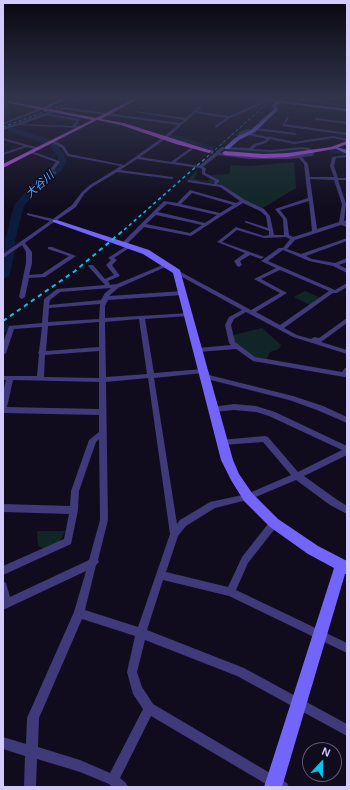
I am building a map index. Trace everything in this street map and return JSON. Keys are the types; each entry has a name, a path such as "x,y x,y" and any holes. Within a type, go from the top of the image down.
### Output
{"main road":[{"path":"3,166 63,136"},
{"path":"158,136 209,151"},
{"path":"226,151 276,156 312,152 336,147 347,141"}],"street":[{"path":"4,256 74,206 83,193 91,186 125,166 166,136"},
{"path":"226,151 245,136"},
{"path":"259,136 294,143 333,137 347,141"},
{"path":"249,150 254,145 265,142 270,138"},
{"path":"3,139 28,146 58,162 53,172"},
{"path":"50,142 63,148 68,155 125,166"},
{"path":"3,154 28,146"},
{"path":"336,147 347,152"},
{"path":"172,163 192,148"},
{"path":"200,167 218,154 223,148 226,151 272,151 298,148 308,149 312,152 310,155 300,157 249,158 218,154"},
{"path":"341,223 345,203 335,179 332,166 334,157 347,156"},
{"path":"300,157 306,164 309,178 315,232"},
{"path":"137,158 204,168 203,173 209,178 218,181 215,184"},
{"path":"117,170 172,178"},
{"path":"309,178 347,179"},
{"path":"189,181 215,184 243,201 262,210 268,216 271,233"},
{"path":"177,205 191,191 236,205"},
{"path":"287,236 285,219 278,209 311,199"},
{"path":"143,225 191,235 205,224 243,201"},
{"path":"104,280 117,276 109,265 114,260 111,258 126,245 166,202 221,214"},
{"path":"155,213 205,224"},
{"path":"29,214 55,221 146,252 177,272 295,336 347,352"},
{"path":"333,291 264,261 281,249 284,249 293,239 347,221"},
{"path":"246,222 271,233 287,236 293,239"},
{"path":"341,223 347,226"},
{"path":"261,257 219,242 236,228 264,237 271,233"},
{"path":"302,256 347,240"},
{"path":"22,297 29,252 23,243"},
{"path":"26,277 43,276 73,256 50,248"},
{"path":"284,249 302,256 335,265 347,271"},
{"path":"239,265 238,262 249,253"},
{"path":"335,265 347,260"},
{"path":"30,787 30,752 33,718 79,613 94,562 104,520 102,320 104,300 107,294 120,286 167,265"},
{"path":"91,266 109,286"},
{"path":"280,268 257,279 284,293 249,311 231,318 228,325 232,343 253,359 344,375 347,370"},
{"path":"177,272 227,460 235,477 248,497 274,523 294,538 344,567 320,635 277,785 149,708 137,690 132,672 141,633 174,534 183,524 213,505 248,497 298,476 347,450"},
{"path":"282,329 333,291 335,292 347,285"},
{"path":"40,379 43,325 47,299 58,290 120,286"},
{"path":"46,307 183,293"},
{"path":"3,353 11,327 188,314"},
{"path":"142,317 174,534"},
{"path":"282,329 320,340 347,320"},
{"path":"198,350 237,347"},
{"path":"41,353 102,349"},
{"path":"103,412 3,409 6,378 103,380 150,375 204,374 291,398 320,408 347,420"},
{"path":"214,409 234,407 256,409 272,414 347,450"},
{"path":"3,571 68,541 74,510 75,491 92,440 103,433"},
{"path":"223,442 265,439 298,476 333,502 347,510"},
{"path":"3,508 74,510"},
{"path":"230,592 245,560 274,523"},
{"path":"3,586 4,605 94,562"},
{"path":"160,576 230,592 347,648"},
{"path":"79,613 141,633 240,672 347,730"},
{"path":"3,743 80,766 118,783 149,708"}],"green space":[{"path":"294,162 296,188 261,209 236,196 220,184 187,180 195,172 198,172 194,179 207,181 210,179 209,175 229,174 231,165 249,166"},
{"path":"305,291 321,298 310,305 294,297"},
{"path":"262,328 281,345 279,349 270,352 267,359 254,357 234,342 233,335"},
{"path":"37,531 65,531 60,542 44,549 38,546"}],"waterway":[{"name":"大谷川","path":"3,276 9,256 10,241 19,205 36,186 58,169 62,163 62,157 54,146 31,136"},
{"path":"173,137 212,148"},
{"path":"228,150 271,153 301,150"},
{"path":"333,151 344,153"}],"tunnel":[{"path":"209,151 225,153"}],"railway":[{"path":"207,157 231,136"},
{"path":"124,230 208,156"},
{"path":"3,321 75,271 125,229"}]}
